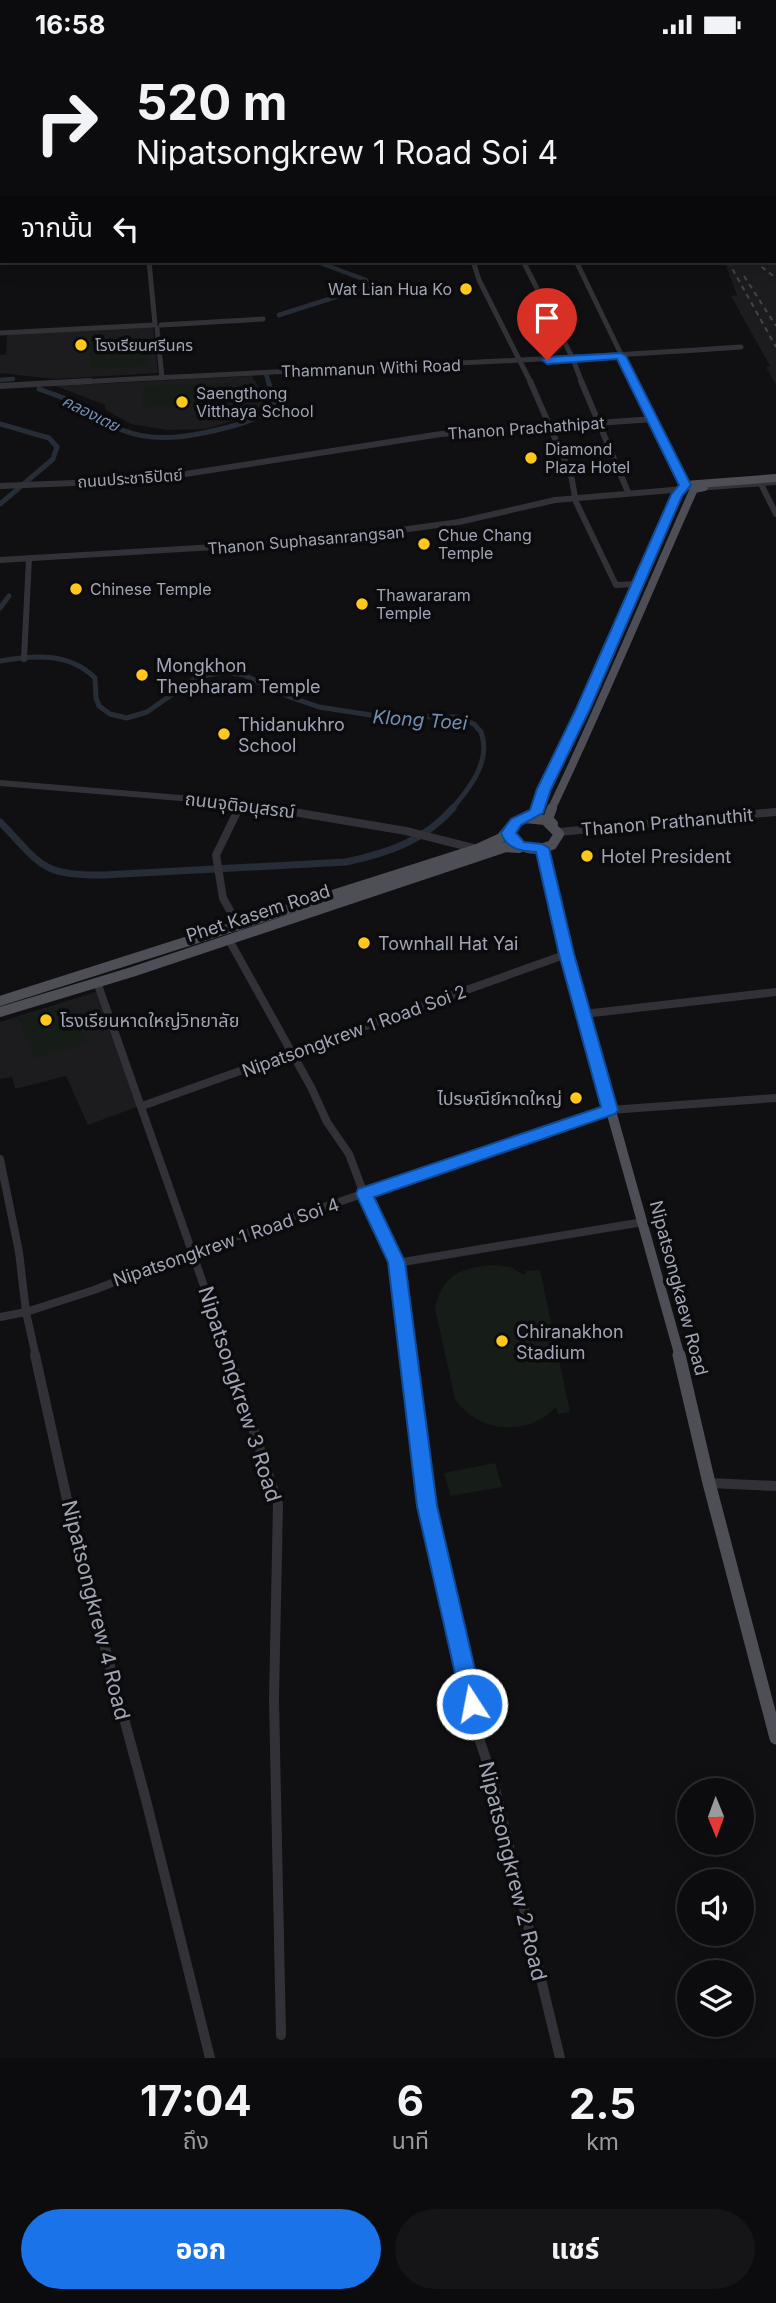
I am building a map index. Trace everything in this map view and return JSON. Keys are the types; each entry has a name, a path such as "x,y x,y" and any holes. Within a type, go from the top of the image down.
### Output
{"main road":[{"path":"686,488 776,480"},
{"path":"686,488 594,721 548,814 548,819 556,828 554,843 542,848 525,848 513,842 508,833 512,825 536,813 544,789 583,709 637,584 686,488"},
{"path":"522,819 538,818 556,828"},
{"name":"Phet Kasem Road","path":"0,1001 229,940 477,849 508,833"},
{"name":"Phet Kasem Road","path":"0,1012 97,982 239,927 506,847 525,848"},
{"name":"Nipatsongkaew Road","path":"542,848 583,1014 684,1372 709,1483 776,1738"}],"street":[{"path":"149,263 161,375"},
{"path":"474,263 479,280 522,362 570,475 576,502 616,585 637,584"},
{"path":"524,263 573,359 597,423 628,492"},
{"path":"577,263 686,488"},
{"path":"0,333 263,319"},
{"name":"Thammanun Withi Road","path":"0,385 161,375 522,362 741,347"},
{"name":"Thanon Prachathipat","path":"0,486 147,480 463,432 654,419"},
{"name":"Thanon Suphasanrangsan","path":"0,560 302,543 400,533 491,517 534,504 577,497 776,480"},
{"path":"759,481 776,514"},
{"path":"24,656 29,558"},
{"name":"ถนนจุติอนุสรณ์","path":"0,783 241,803 406,831 477,849"},
{"path":"239,927 226,907 216,855 241,803"},
{"name":"Thanon Prathanuthit","path":"556,828 776,812"},
{"name":"Nipatsongkrew 2 Road","path":"229,940 327,1122 349,1154 364,1194 397,1262 427,1506 478,1719 480,1741 493,1780 560,2058"},
{"name":"Nipatsongkrew 1 Road Soi 2","path":"142,1106 292,1055 567,954"},
{"name":"Nipatsongkrew 3 Road","path":"97,982 194,1251 278,1504 274,1699 281,2035"},
{"path":"583,1014 776,992"},
{"name":"Nipatsongkrew 1 Road Soi 4","path":"0,1317 26,1312 194,1251 610,1110 776,1098"},
{"name":"Nipatsongkrew 4 Road","path":"0,1159 19,1252 26,1312 84,1571 143,1790 210,2058"},
{"path":"397,1262 643,1222"},
{"path":"709,1483 776,1486"}],"shaded area":[{"path":"725,263 776,263 776,385 766,367 770,366 731,296 737,295"},
{"name":"โรงเรียนศรีนคร","path":"153,327 158,373 55,379 0,373 0,355 6,354 7,334"},
{"path":"147,341 149,366 91,369 90,344"},
{"name":"Saengthong Vitthaya School","path":"252,376 267,401 255,414 205,429 167,430 131,424 106,410 105,405 56,386"},
{"path":"231,383 233,404 142,407 143,386"},
{"path":"99,991 142,1105 88,1125 66,1076 15,1089 12,1077 0,1079 0,1022"},
{"path":"71,1004 88,1044 34,1058 18,1018"},
{"path":"493,1265 510,1267 525,1275 526,1271 540,1270 570,1412 558,1414 556,1407 545,1417 532,1423 504,1427 477,1419 455,1399 435,1308 438,1297 448,1280 455,1275 472,1268"},
{"path":"495,1463 502,1487 451,1496 444,1473"}],"waterway":[{"name":"คลองเตย","path":"279,315 367,287 366,280 320,263"},
{"name":"คลองเตย","path":"266,374 269,383"},
{"name":"คลองเตย","path":"0,380 13,379"},
{"name":"คลองเตย","path":"39,389 88,408 122,430 162,438 229,427 261,415 275,401 268,381"},
{"name":"Klong Toei","path":"0,424 49,438 57,447 53,459 0,504"},
{"name":"Klong Toei","path":"0,608 9,596"},
{"name":"Klong Toei","path":"0,661 38,657 74,664 95,678 99,706 110,714 127,718 147,712 197,677 225,672 244,675 290,697 319,707 377,716 457,717 474,724 481,732 484,743 477,774 451,810"},
{"name":"Klong Toei","path":"0,822 43,865 67,873 104,875 346,862 404,844 430,829 451,810"}],"railway":[{"path":"729,263 776,347"},
{"path":"757,263 776,278"},
{"path":"744,276 776,326"}],"place":[{"name":"Wat Lian Hua Ko","path":"466,289"},
{"name":"โรงเรียนศรีนคร","path":"81,345"},
{"name":"Saengthong Vitthaya School","path":"182,402"},
{"name":"Diamond Plaza Hotel","path":"531,458"},
{"name":"Chue Chang Temple","path":"424,544"},
{"name":"Chinese Temple","path":"76,589"},
{"name":"Thawararam Temple","path":"362,604"},
{"name":"Mongkhon Thepharam Temple","path":"142,675"},
{"name":"Thidanukhro School","path":"224,734"},
{"name":"Hotel President","path":"587,856"},
{"name":"Townhall Hat Yai","path":"364,943"},
{"name":"โรงเรียนหาดใหญ่วิทยาลัย","path":"46,1020"},
{"name":"ไปรษณีย์หาดใหญ่","path":"576,1098"},
{"name":"Chiranakhon Stadium","path":"502,1341"}],"route":[{"path":"472,1704 427,1506 397,1262 364,1194 610,1110 567,954 542,848 520,846 510,839 508,833 516,822 536,813 544,789 583,709 677,495 685,485 621,356 547,360"}]}
